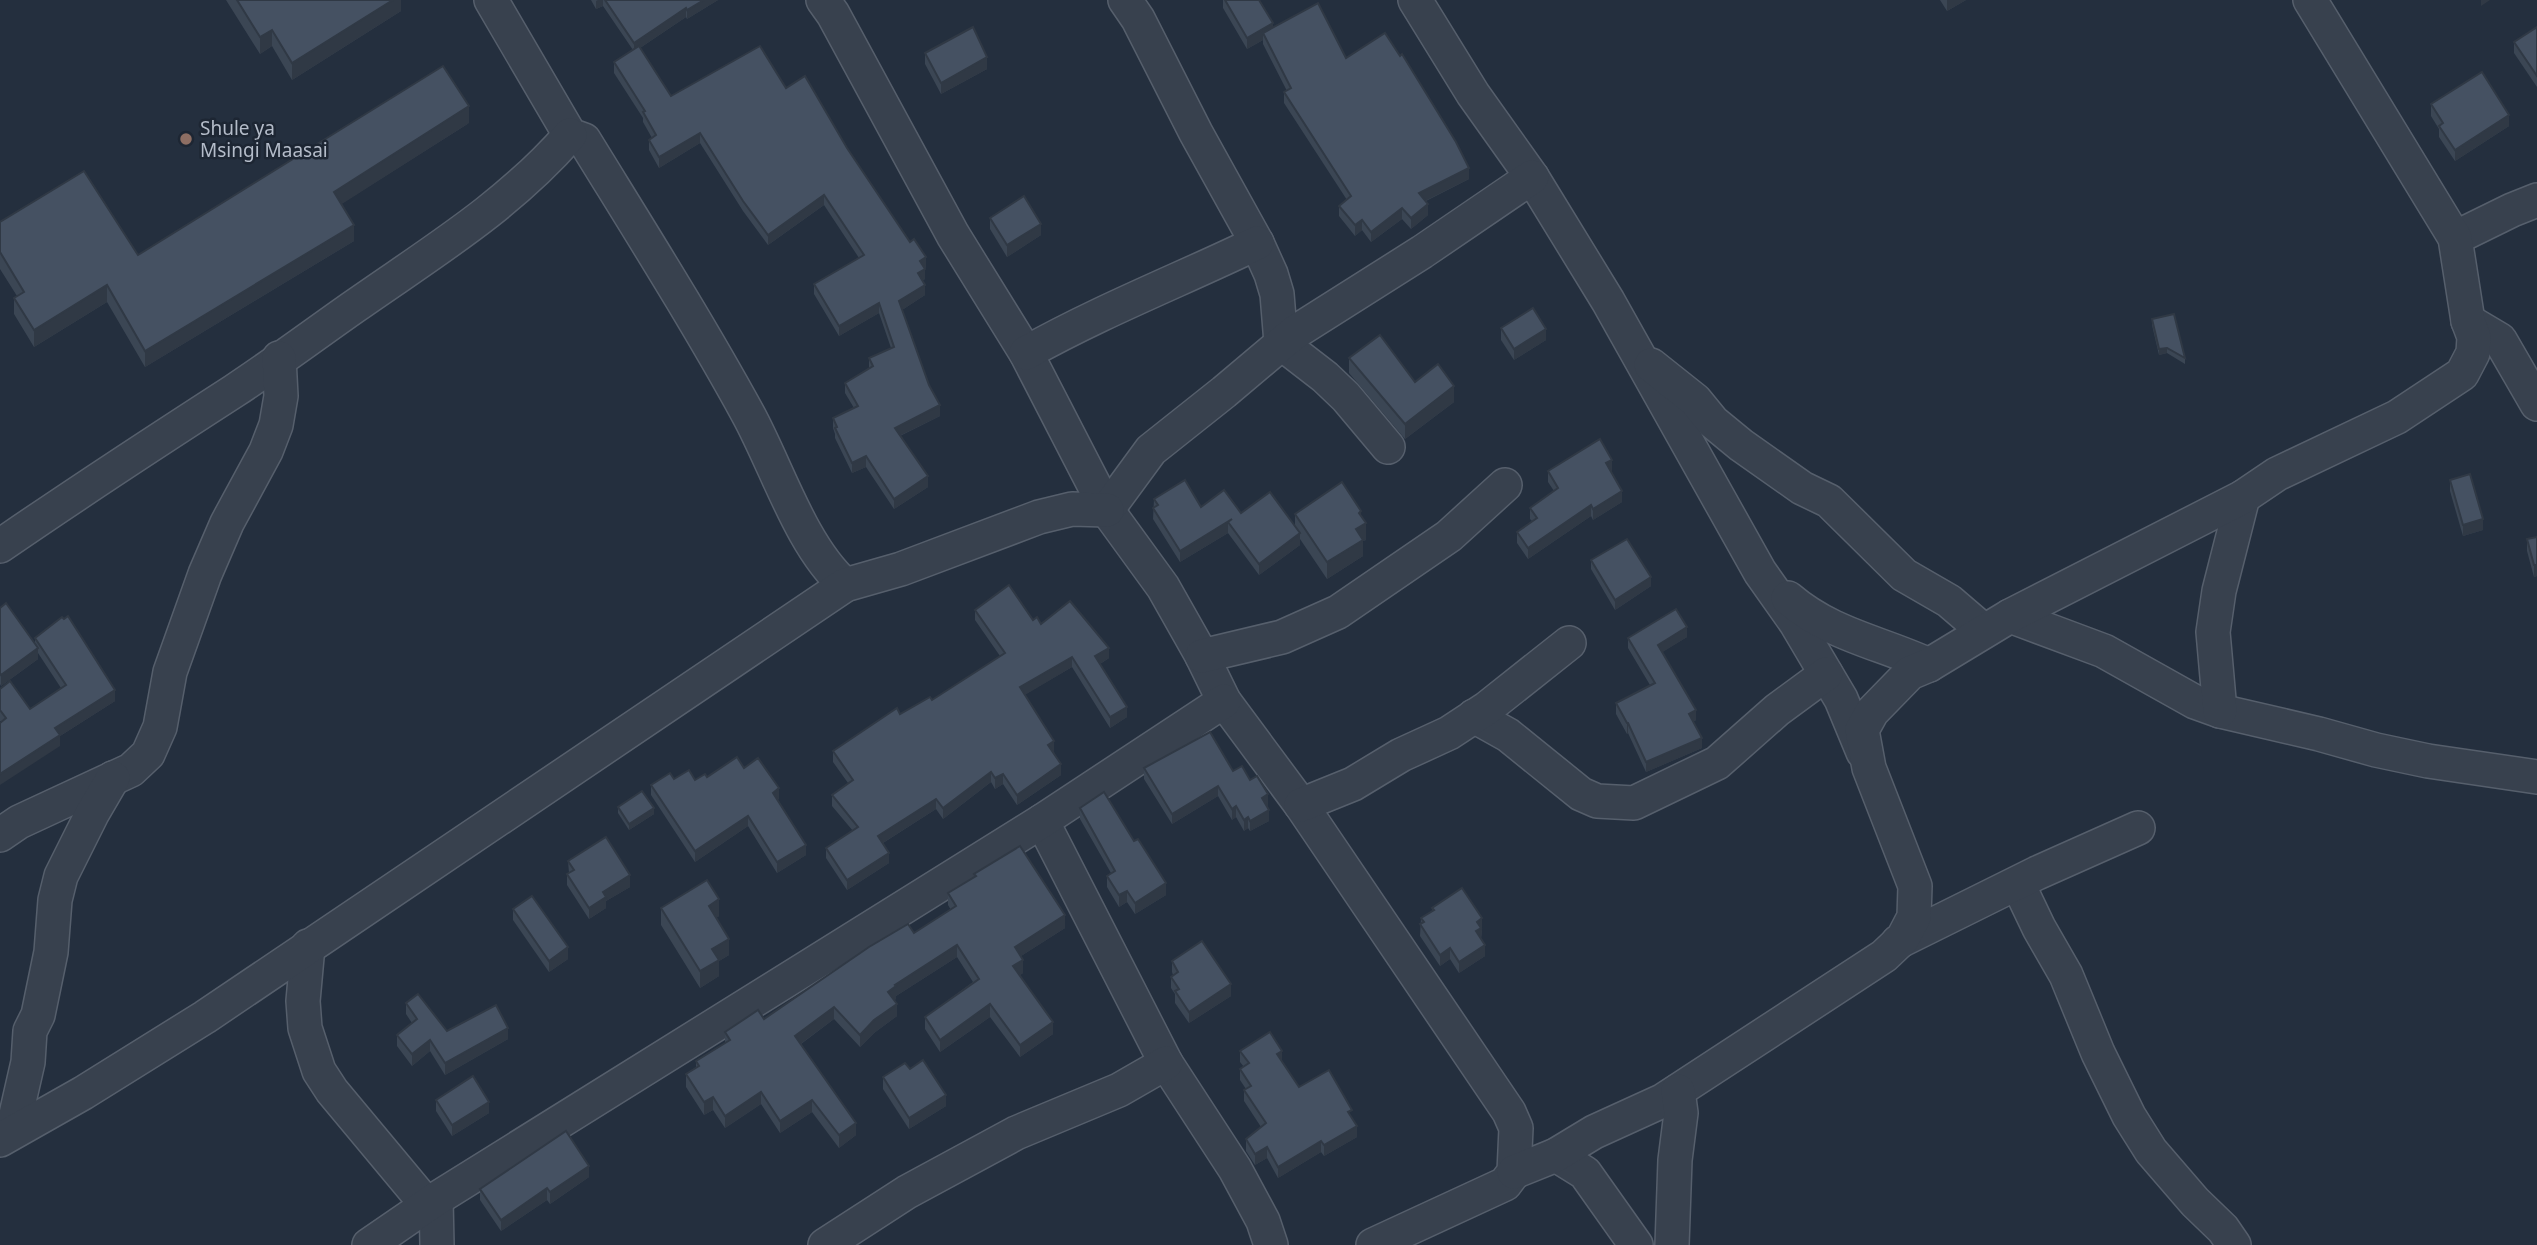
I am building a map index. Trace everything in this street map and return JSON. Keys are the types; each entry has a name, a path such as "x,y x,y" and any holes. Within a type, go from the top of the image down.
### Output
{"street":[{"path":"491,0 570,135 584,140 693,316 750,417 815,550 830,571 845,584"},
{"path":"823,0 953,235 1026,353 1107,510 1163,587 1224,701 1301,805 1504,1103 1516,1128 1514,1172"},
{"path":"1125,0 1138,19 1196,133 1257,243 1277,294 1281,343 1346,397 1388,447"},
{"path":"1415,0 1473,94 1532,177 1638,355 1765,578 1796,623 1841,699 1915,886 1913,917 1898,942"},
{"path":"1869,768 1862,730 1872,712 1910,673 1929,665 1997,624 2243,497 2277,474 2397,417 2462,374 2473,353 2474,337 2468,321 2455,238 2310,0"},
{"path":"0,546 72,495 235,390 443,247 500,204 540,169 570,135"},
{"path":"1107,510 1151,450 1281,343 1532,177"},
{"path":"2455,238 2537,200"},
{"path":"1026,353 1077,325 1257,243"},
{"path":"2468,321 2500,340 2537,404"},
{"path":"1638,355 1695,400 1713,422 1741,445 1802,488 1829,500 1903,575 1997,624 2104,652 2195,702 2220,711 2428,761 2537,777"},
{"path":"0,835 19,822 131,770 148,754 160,727 170,672 205,574 227,523 266,452 276,425 281,396 279,358"},
{"path":"1202,656 1282,637 1338,612 1449,536 1505,485"},
{"path":"2220,711 2213,632 2219,591 2243,497"},
{"path":"6,1136 121,1070 205,1017 845,584 901,569 1039,517 1072,509 1107,510"},
{"path":"1765,578 1799,608 1827,626 1894,649 1929,665"},
{"path":"1301,805 1353,784 1401,755 1449,733 1569,643"},
{"path":"1474,716 1508,734 1581,794 1597,801 1634,803 1717,763 1777,710 1826,674"},
{"path":"369,1245 431,1202 1042,821 1224,701"},
{"path":"6,1136 29,1062 30,1031 38,1015 51,952 55,900 61,876 113,778"},
{"path":"1042,821 1167,1063 1235,1169 1263,1221 1271,1245"},
{"path":"1373,1245 1505,1184 1514,1172 1556,1155 1594,1132 1662,1101 1874,963 1898,942 2137,828"},
{"path":"2018,884 2066,975 2098,1053 2129,1116 2151,1151 2225,1240"},
{"path":"308,946 303,1002 304,1028 318,1071 332,1091 431,1202 437,1245"},
{"path":"825,1245 907,1192 1016,1133 1119,1090 1167,1063"},
{"path":"1672,1245 1675,1160 1681,1113 1678,1091"},
{"path":"1556,1155 1585,1173 1636,1245"}],"building":[{"path":"237,0 393,0 292,63 272,30 260,37"},
{"path":"605,0 704,0 687,10 686,8 634,43"},
{"path":"1225,0 1259,0 1273,23 1247,38"},
{"path":"1318,3 1346,58 1385,33 1400,56 1402,54 1469,168 1419,193 1428,204 1411,218 1402,208 1371,232 1362,220 1355,225 1339,206 1351,196 1284,92 1291,88 1263,33"},
{"path":"973,27 987,57 941,83 925,53"},
{"path":"2537,27 2537,76 2514,42"},
{"path":"639,46 671,96 760,46 786,88 805,76 847,148 910,242 914,239 926,257 920,261 925,269 918,273 925,285 899,301 929,385 940,405 895,428 928,476 894,499 866,456 852,463 833,418 858,406 845,383 873,366 869,358 894,347 879,303 839,326 814,284 864,255 824,195 768,235 700,133 659,157 649,140 656,135 643,112 645,111 614,62"},
{"path":"443,66 469,106 334,192 354,225 145,351 107,285 34,330 14,298 24,292 0,252 0,222 84,171 138,255"},
{"path":"2482,72 2509,115 2455,150 2439,126 2443,123 2431,104"},
{"path":"1024,196 1041,224 1007,245 990,218"},
{"path":"1533,308 1546,329 1514,349 1501,328"},
{"path":"2174,314 2185,358 2167,348 2159,349 2152,319"},
{"path":"1380,335 1415,382 1438,364 1454,386 1405,424 1349,358"},
{"path":"1600,439 1612,460 1606,463 1622,491 1593,509 1591,505 1528,548 1517,532 1537,518 1530,508 1558,488 1548,471"},
{"path":"2470,474 2483,519 2463,525 2450,480"},
{"path":"1185,480 1201,507 1224,490 1241,513 1270,492 1300,533 1259,564 1228,522 1232,519 1180,551 1153,508 1158,505 1154,499"},
{"path":"1342,482 1366,523 1356,529 1363,540 1327,562 1295,514"},
{"path":"2537,537 2537,565 2534,565 2527,539"},
{"path":"1627,539 1651,577 1615,600 1591,560"},
{"path":"1009,585 1033,620 1037,617 1041,624 1070,601 1109,648 1095,656 1127,707 1110,717 1072,657 1020,687 1054,741 1048,745 1061,764 1017,795 1003,774 995,778 991,772 943,808 936,799 878,836 889,853 847,880 826,848 858,827 832,795 853,780 833,751 897,708 900,714 930,697 932,700 1005,653 975,610"},
{"path":"6,603 38,648 1,675 0,608"},
{"path":"1676,609 1687,627 1658,645 1696,710 1689,714 1702,738 1646,762 1616,703 1655,683 1628,638"},
{"path":"68,616 115,690 55,728 60,735 0,774 0,723 6,718 0,710 0,689 10,681 30,709 66,685 35,638 62,617 64,619"},
{"path":"1210,732 1233,771 1242,766 1250,780 1257,776 1268,794 1262,798 1269,810 1250,821 1248,817 1244,820 1236,806 1232,809 1218,786 1172,814 1144,768"},
{"path":"737,757 744,768 758,758 779,788 773,793 806,845 777,862 748,816 695,851 651,785 670,773 674,779 689,770 695,780 705,774 707,777"},
{"path":"642,791 654,808 629,824 618,807"},
{"path":"1104,792 1134,841 1138,839 1166,883 1135,903 1127,891 1119,895 1107,876 1115,871 1080,808"},
{"path":"606,837 630,875 603,892 606,897 589,908 567,874 574,870 568,861"},
{"path":"1020,846 1065,915 1015,947 1023,960 1013,966 1053,1022 1020,1045 990,1004 940,1040 925,1017 979,979 957,945 895,985 888,992 897,1004 874,1020 860,1035 834,1007 795,1036 856,1123 839,1135 812,1100 780,1121 761,1092 725,1116 713,1097 704,1102 686,1074 699,1066 696,1061 730,1040 725,1032 758,1010 764,1019 869,947 908,924 914,933 956,906 948,893"},
{"path":"707,880 719,899 709,906 729,939 712,949 719,960 700,971 661,908"},
{"path":"1462,888 1482,918 1477,922 1481,928 1476,931 1485,945 1459,962 1450,948 1440,955 1420,924 1424,922 1421,918 1434,910 1432,908"},
{"path":"532,896 568,947 549,961 513,909"},
{"path":"1202,941 1231,984 1189,1012 1175,991 1179,989 1171,977 1178,972 1172,961"},
{"path":"418,994 447,1031 496,1005 508,1028 445,1063 430,1040 412,1054 397,1035 417,1019 406,1003"},
{"path":"1270,1032 1282,1051 1277,1054 1299,1087 1329,1070 1352,1110 1348,1112 1357,1126 1324,1145 1321,1141 1278,1167 1267,1147 1255,1154 1246,1139 1266,1123 1244,1090 1251,1086 1240,1069 1249,1063 1240,1051"},
{"path":"923,1060 946,1095 909,1118 883,1077 905,1063 910,1069"},
{"path":"473,1076 489,1102 452,1125 436,1100"},
{"path":"566,1131 589,1166 550,1192 547,1188 501,1220 480,1189"}],"place":[{"name":"Shule ya Msingi Maasai","path":"186,139"}]}
